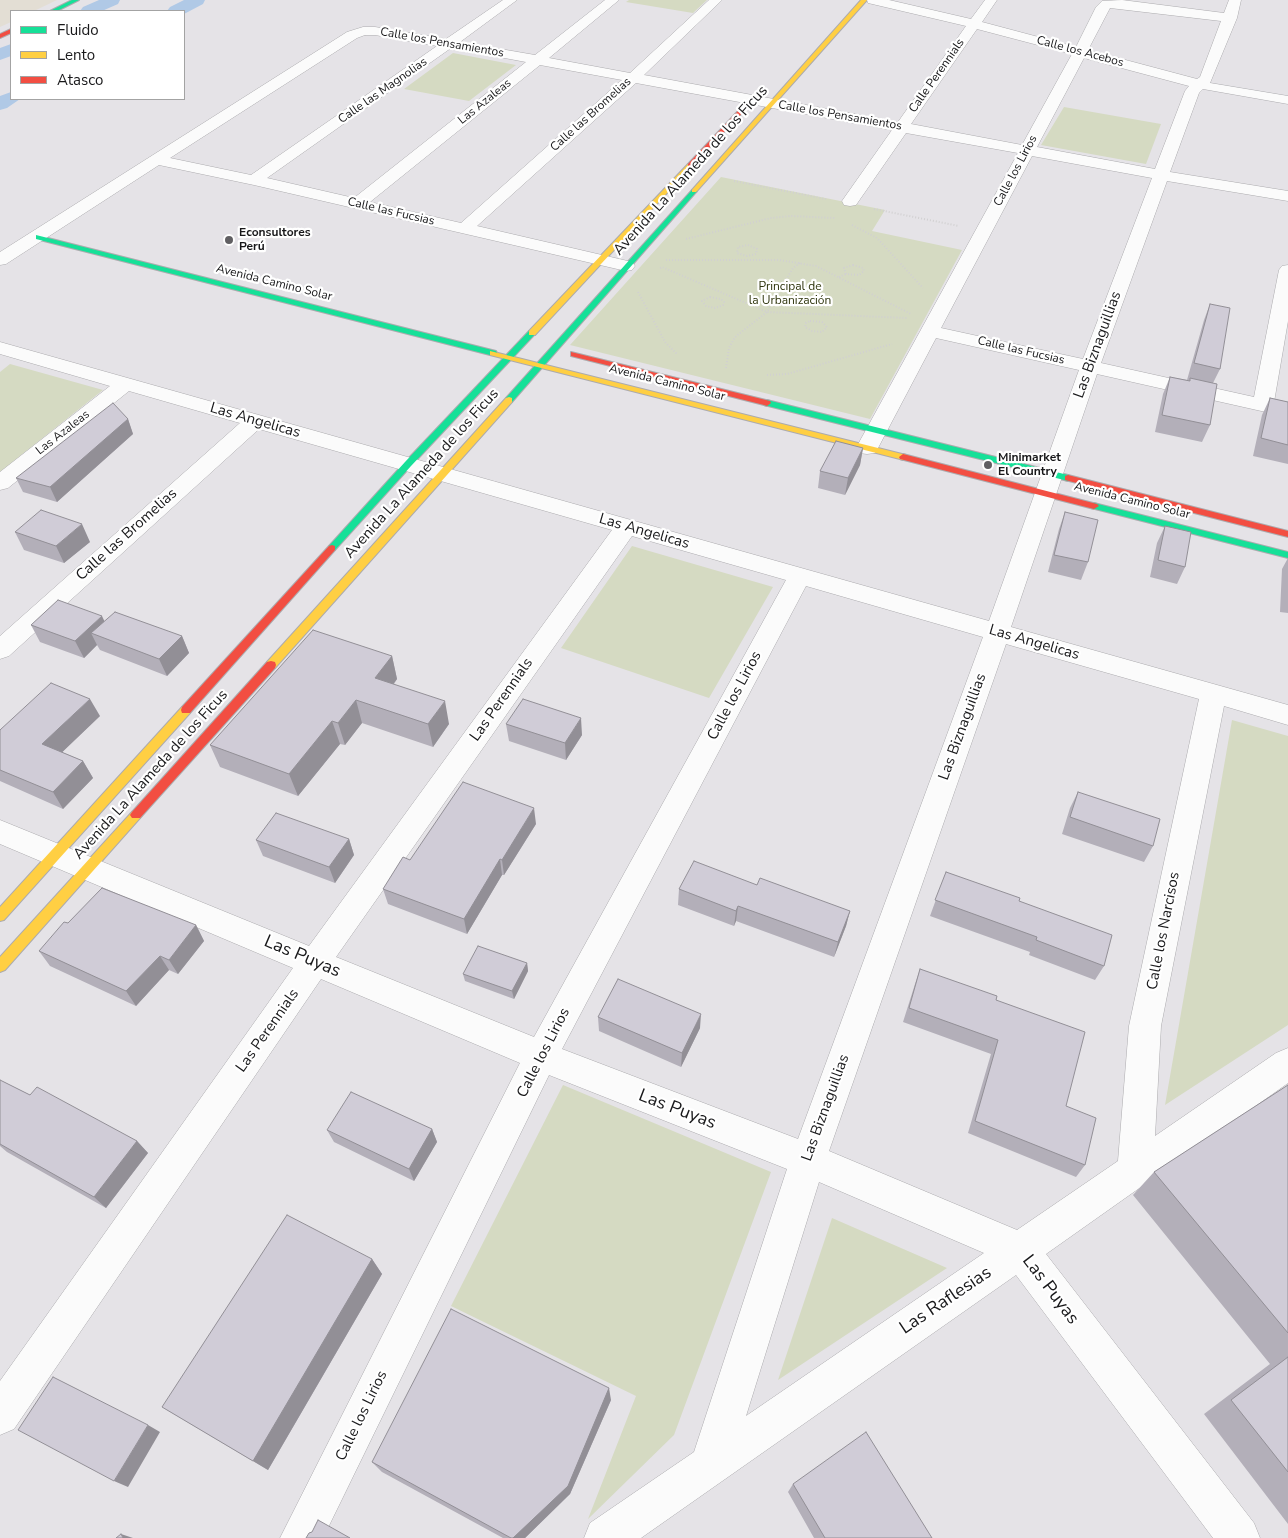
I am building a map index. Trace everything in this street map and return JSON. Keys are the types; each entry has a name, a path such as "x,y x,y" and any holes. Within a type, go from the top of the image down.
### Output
{"street":[{"path":"55,10 76,0"},
{"name":"Calle las Magnolias","path":"254,180 511,0"},
{"name":"Las Azaleas","path":"357,204 613,0"},
{"name":"Calle las Bromelias","path":"464,229 633,78 716,0"},
{"name":"Avenida La Alameda de los Ficus","path":"0,966 443,474 864,0"},
{"name":"Calle los Acebos","path":"873,0 973,24 1201,84 1288,100"},
{"name":"Calle Perennials","path":"850,201 991,0"},
{"name":"Calle los Lirios","path":"867,448 1080,52 1102,7 1107,4 1122,4 1233,9"},
{"name":"Las Biznaguillias","path":"711,1463 808,1160 1050,484 1090,367 1192,91 1206,78 1233,9"},
{"name":"Calle los Pensamientos","path":"156,160 352,35 375,31 633,78 754,96 771,103 1288,196"},
{"name":"Avenida La Alameda de los Ficus","path":"0,916 408,464 509,357 519,340 599,260 754,96"},
{"path":"0,260 39,237 156,160"},
{"name":"Calle las Fucsias","path":"156,160 254,180 626,266"},
{"path":"57,224 76,229"},
{"name":"Avenida Camino Solar","path":"39,237 867,448 1288,534"},
{"path":"1263,406 1288,270"},
{"name":"Calle las Fucsias","path":"930,331 1288,412"},
{"name":"Avenida Camino Solar","path":"519,340 877,430 1288,556"},
{"name":"Las Angelicas","path":"4,353 254,420 1288,715"},
{"name":"Las Azaleas","path":"0,483 125,384"},
{"name":"Calle las Bromelias","path":"0,650 254,420"},
{"name":"Las Perennials","path":"0,1415 315,962 626,527"},
{"name":"Calle los Lirios","path":"302,1538 541,1056 800,576"},
{"name":"Calle los Narcisos","path":"1135,1170 1145,1026 1213,694"},
{"name":"Las Puyas","path":"0,832 541,1056 808,1160 1020,1250 1239,1538"},
{"name":"Las Raflesias","path":"604,1538 1288,1064"}],"path":[{"path":"683,239 771,218 791,216 836,218"},
{"path":"844,222 861,228 877,238 926,291"},
{"path":"748,245 757,249 756,254 747,256 737,253 738,247 748,245"},
{"path":"747,256 748,260"},
{"path":"662,260 802,262 816,266 912,314"},
{"path":"726,370 729,348 735,337 767,312 792,268 802,262"},
{"path":"839,277 846,274 855,276 863,274 864,271 863,268 853,265 844,268 846,274"},
{"path":"662,268 767,312 911,318"},
{"path":"636,288 665,342 677,355"},
{"path":"721,299 724,302 720,307 710,308 703,304 705,298 721,299 727,295"},
{"path":"816,315 816,321"},
{"path":"816,321 826,324 826,330 817,332 807,330 806,324 816,321"},
{"path":"762,375 787,374 900,342"}],"shaded area":[{"path":"0,0 57,0 36,10 10,10 10,22 0,27"}],"green space":[{"path":"629,0 707,0 693,13 626,2"},
{"path":"453,53 516,65 469,101 404,89"},
{"path":"1064,107 1161,124 1146,164 1041,145"},
{"name":"Principal de la Urbanización","path":"721,177 885,210 872,231 962,250 870,419 570,345"},
{"path":"10,364 103,390 0,472 0,372"},
{"path":"632,546 773,587 709,698 561,648"},
{"path":"1232,720 1288,736 1288,1025 1165,1105"},
{"path":"563,1085 771,1172 674,1435 588,1519 636,1396 451,1306"},
{"path":"832,1218 947,1268 778,1380"}],"building":[{"path":"1210,304 1230,308 1220,369 1194,363"},
{"path":"1170,377 1190,381 1190,378 1217,384 1210,425 1162,415"},
{"path":"1270,398 1288,402 1288,445 1261,438"},
{"path":"113,403 128,419 50,487 16,478"},
{"path":"836,441 863,448 848,478 820,471"},
{"path":"41,510 82,524 56,546 15,532"},
{"path":"1065,512 1098,520 1088,562 1054,555"},
{"path":"1165,526 1191,532 1185,567 1158,560"},
{"path":"58,600 102,616 75,641 31,625"},
{"path":"115,612 182,636 159,659 91,633"},
{"path":"313,630 392,656 375,678 445,701 428,724 356,700 338,723 332,721 289,774 210,745"},
{"path":"51,683 90,699 42,744 83,761 53,792 0,770 0,730"},
{"path":"523,699 581,718 565,743 506,724"},
{"path":"463,782 534,808 502,860 500,859 464,919 383,889 403,857 410,860"},
{"path":"1078,792 1160,819 1153,846 1070,817"},
{"path":"276,813 349,839 329,867 256,840"},
{"path":"694,861 757,885 760,878 850,911 838,942 738,906 736,911 679,889"},
{"path":"946,872 1020,898 1019,901 1112,935 1104,966 1036,940 1037,937 935,900"},
{"path":"102,888 196,925 169,960 160,956 126,991 39,951 64,922 68,923"},
{"path":"478,946 527,963 512,991 463,974"},
{"path":"920,969 997,996 996,1000 1085,1032 1066,1106 1096,1118 1085,1165 975,1121 998,1040 909,1008"},
{"path":"618,979 701,1014 682,1053 598,1017"},
{"path":"0,1080 30,1095 37,1087 137,1141 94,1197 0,1144"},
{"path":"1288,1085 1288,1333 1154,1172"},
{"path":"351,1092 432,1129 409,1169 327,1130"},
{"path":"287,1215 372,1259 253,1461 162,1407"},
{"path":"451,1309 609,1388 568,1486 513,1538 372,1462"},
{"path":"1288,1357 1288,1472 1231,1400"},
{"path":"53,1377 148,1425 114,1481 18,1430"},
{"path":"866,1432 932,1538 825,1538 793,1484"},
{"path":"318,1520 350,1538 306,1538 312,1532"}],"waterway":[{"path":"91,10 112,0"},
{"path":"178,10 197,0"},
{"path":"0,55 10,50"},
{"path":"0,104 10,99"}],"traffic: fast":[{"path":"55,10 76,0"},
{"path":"509,400 694,191"},
{"path":"39,237 493,353"},
{"path":"332,548 408,464 532,333"},
{"path":"767,403 1068,478"},
{"path":"1094,506 1288,555"}],"traffic: slow":[{"path":"694,191 864,0"},
{"path":"532,333 690,165"},
{"path":"493,353 903,457"},
{"path":"271,665 509,400"},
{"path":"0,916 186,710"},
{"path":"0,966 136,815"}],"traffic: jam":[{"path":"0,36 10,31"},
{"path":"690,165 740,112"},
{"path":"574,354 767,403"},
{"path":"903,457 1094,506"},
{"path":"1068,478 1288,534"},
{"path":"186,710 332,548"},
{"path":"136,815 271,665"}],"place":[{"name":"Econsultores Perú","path":"229,240"},
{"name":"Minimarket El Country","path":"988,465"}]}
